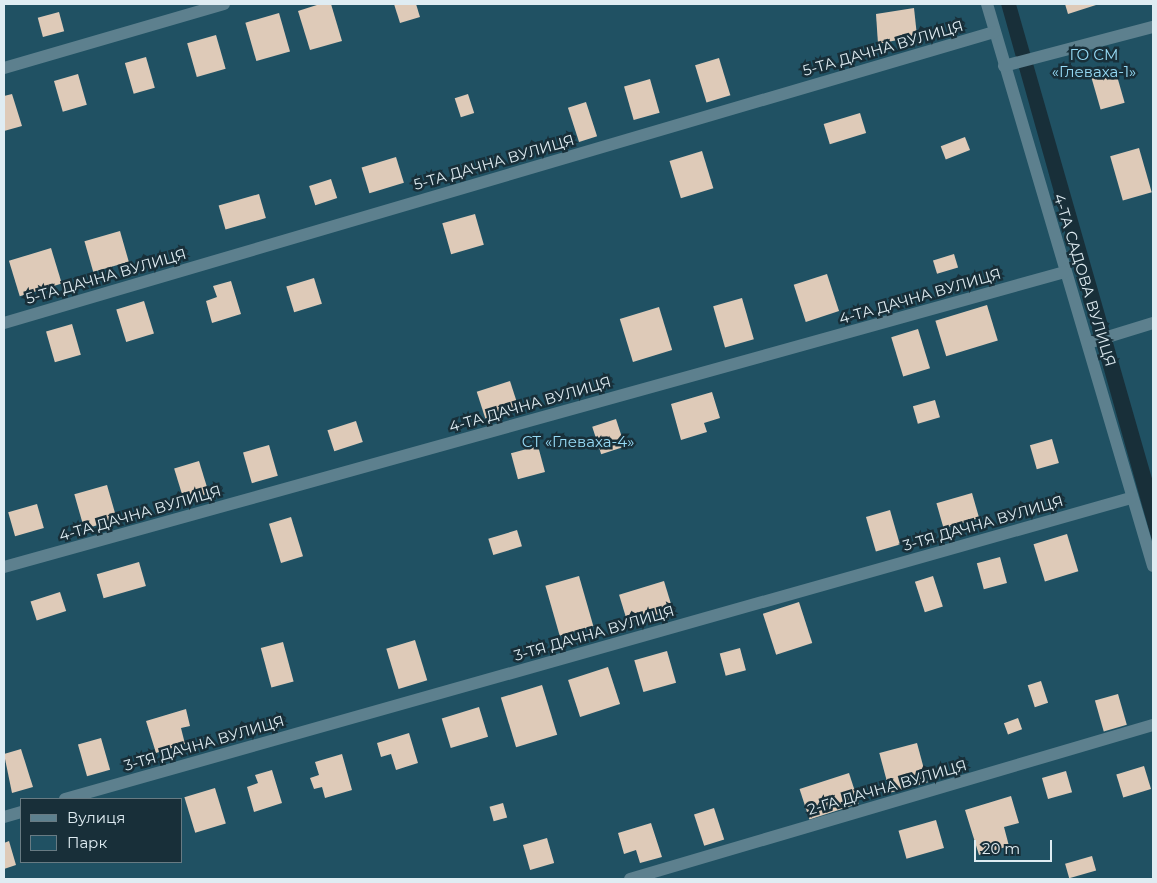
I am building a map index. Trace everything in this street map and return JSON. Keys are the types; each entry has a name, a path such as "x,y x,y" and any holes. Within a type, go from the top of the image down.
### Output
{"street":[{"path":"4,68 224,4"},
{"name":"4-ТА САДОВА ВУЛИЦЯ","path":"987,4 1065,272 1088,343 1131,498 1153,564"},
{"path":"1004,66 1153,27"},
{"name":"5-ТА ДАЧНА ВУЛИЦЯ","path":"4,323 994,32"},
{"name":"4-ТА ДАЧНА ВУЛИЦЯ","path":"4,567 1065,272"},
{"path":"1088,343 1153,323"},
{"name":"3-ТЯ ДАЧНА ВУЛИЦЯ","path":"70,798 1131,498"},
{"name":"2-ГА ДАЧНА ВУЛИЦЯ","path":"630,879 1153,725"},
{"path":"4,817 20,812"}],"green space":[{"name":"СТ «Глеваха-4»","path":"4,4 1001,4 1153,544 1153,879 4,879"},
{"name":"ГО СМ «Глеваха-1»","path":"1016,4 1153,4 1153,482"}],"building":[{"path":"320,4 331,4 342,41 310,50 298,11"},
{"path":"394,4 416,4 420,17 400,23"},
{"path":"1065,4 1095,4 1096,5 1068,14"},
{"path":"914,8 917,36 878,44 876,14"},
{"path":"59,12 64,31 43,37 38,18"},
{"path":"279,13 290,51 256,61 245,23"},
{"path":"216,35 226,69 197,77 187,43"},
{"path":"146,57 155,88 134,94 125,63"},
{"path":"719,58 730,95 706,103 695,65"},
{"path":"1115,69 1125,103 1101,110 1091,76"},
{"path":"78,74 87,105 63,112 54,81"},
{"path":"650,79 660,113 634,120 624,86"},
{"path":"12,94 22,126 4,131 4,96"},
{"path":"468,94 474,113 461,117 455,98"},
{"path":"586,102 597,136 579,142 568,108"},
{"path":"860,113 866,133 830,144 824,124"},
{"path":"965,137 970,150 946,159 941,146"},
{"path":"1139,148 1152,192 1123,200 1110,156"},
{"path":"702,151 713,188 681,198 669,161"},
{"path":"396,157 404,183 369,193 362,168"},
{"path":"331,179 337,198 315,205 309,186"},
{"path":"259,194 266,218 226,230 219,206"},
{"path":"475,214 484,245 451,254 442,223"},
{"path":"120,231 129,262 93,272 84,241"},
{"path":"51,248 62,283 20,296 9,261"},
{"path":"954,254 958,267 937,274 933,260"},
{"path":"827,274 839,311 806,322 794,285"},
{"path":"314,278 322,304 294,312 286,286"},
{"path":"231,281 241,314 212,323 206,301 217,297 213,286"},
{"path":"742,298 754,339 725,348 713,306"},
{"path":"144,301 154,334 126,342 116,309"},
{"path":"987,305 998,340 946,356 935,321"},
{"path":"659,307 672,350 633,362 620,319"},
{"path":"72,324 81,355 55,362 46,331"},
{"path":"918,329 930,368 903,376 891,337"},
{"path":"510,381 519,408 485,418 477,392"},
{"path":"712,392 720,418 704,423 707,432 681,440 671,404"},
{"path":"935,400 940,417 918,424 913,406"},
{"path":"616,419 625,447 601,454 592,427"},
{"path":"356,421 363,442 334,451 327,430"},
{"path":"1052,439 1059,463 1037,469 1030,445"},
{"path":"269,445 278,476 252,483 243,452"},
{"path":"538,446 545,472 518,479 511,453"},
{"path":"199,461 209,494 184,501 174,469"},
{"path":"107,485 117,520 84,529 74,494"},
{"path":"972,493 979,518 944,528 936,503"},
{"path":"37,504 44,528 15,536 8,512"},
{"path":"890,510 900,545 876,551 866,517"},
{"path":"291,517 303,556 281,563 269,524"},
{"path":"517,530 522,546 493,555 488,539"},
{"path":"1067,534 1078,571 1045,582 1034,544"},
{"path":"1000,557 1007,583 984,589 977,563"},
{"path":"139,562 146,586 104,598 97,574"},
{"path":"579,576 593,626 560,636 545,586"},
{"path":"933,576 943,606 925,612 915,582"},
{"path":"664,581 673,610 628,623 619,595"},
{"path":"60,592 66,611 37,621 31,602"},
{"path":"799,602 812,643 776,655 763,614"},
{"path":"415,640 427,680 399,689 386,649"},
{"path":"283,642 294,682 271,688 261,648"},
{"path":"740,648 746,670 726,676 720,653"},
{"path":"667,651 676,683 643,692 634,660"},
{"path":"608,667 620,704 580,717 568,680"},
{"path":"1041,681 1048,703 1035,707 1028,685"},
{"path":"542,685 557,735 516,747 501,698"},
{"path":"1118,694 1127,725 1104,731 1095,701"},
{"path":"479,707 488,737 451,748 442,718"},
{"path":"186,709 190,726 181,728 185,744 156,753 146,721"},
{"path":"1018,718 1022,729 1008,734 1004,723"},
{"path":"409,733 418,763 396,770 391,754 381,757 377,743"},
{"path":"101,738 110,770 87,776 78,745"},
{"path":"917,743 928,783 890,793 879,753"},
{"path":"21,749 33,787 12,793 4,754"},
{"path":"342,754 352,790 325,798 322,787 314,789 310,778 319,775 315,762"},
{"path":"1144,766 1151,789 1123,797 1116,774"},
{"path":"272,770 282,803 254,812 247,787 258,783 255,775"},
{"path":"1066,771 1072,792 1048,799 1042,778"},
{"path":"849,773 859,803 809,820 800,789"},
{"path":"215,788 226,823 195,833 184,797"},
{"path":"1011,796 1019,823 1004,827 1009,846 979,855 965,810"},
{"path":"503,803 507,817 494,821 490,807"},
{"path":"714,808 724,839 704,846 694,814"},
{"path":"936,820 944,848 907,859 899,831"},
{"path":"651,823 662,857 640,863 636,850 624,854 618,833"},
{"path":"547,838 554,863 530,870 523,845"},
{"path":"9,841 16,865 4,869 4,843"},
{"path":"1092,856 1096,870 1069,878 1065,864"}]}
